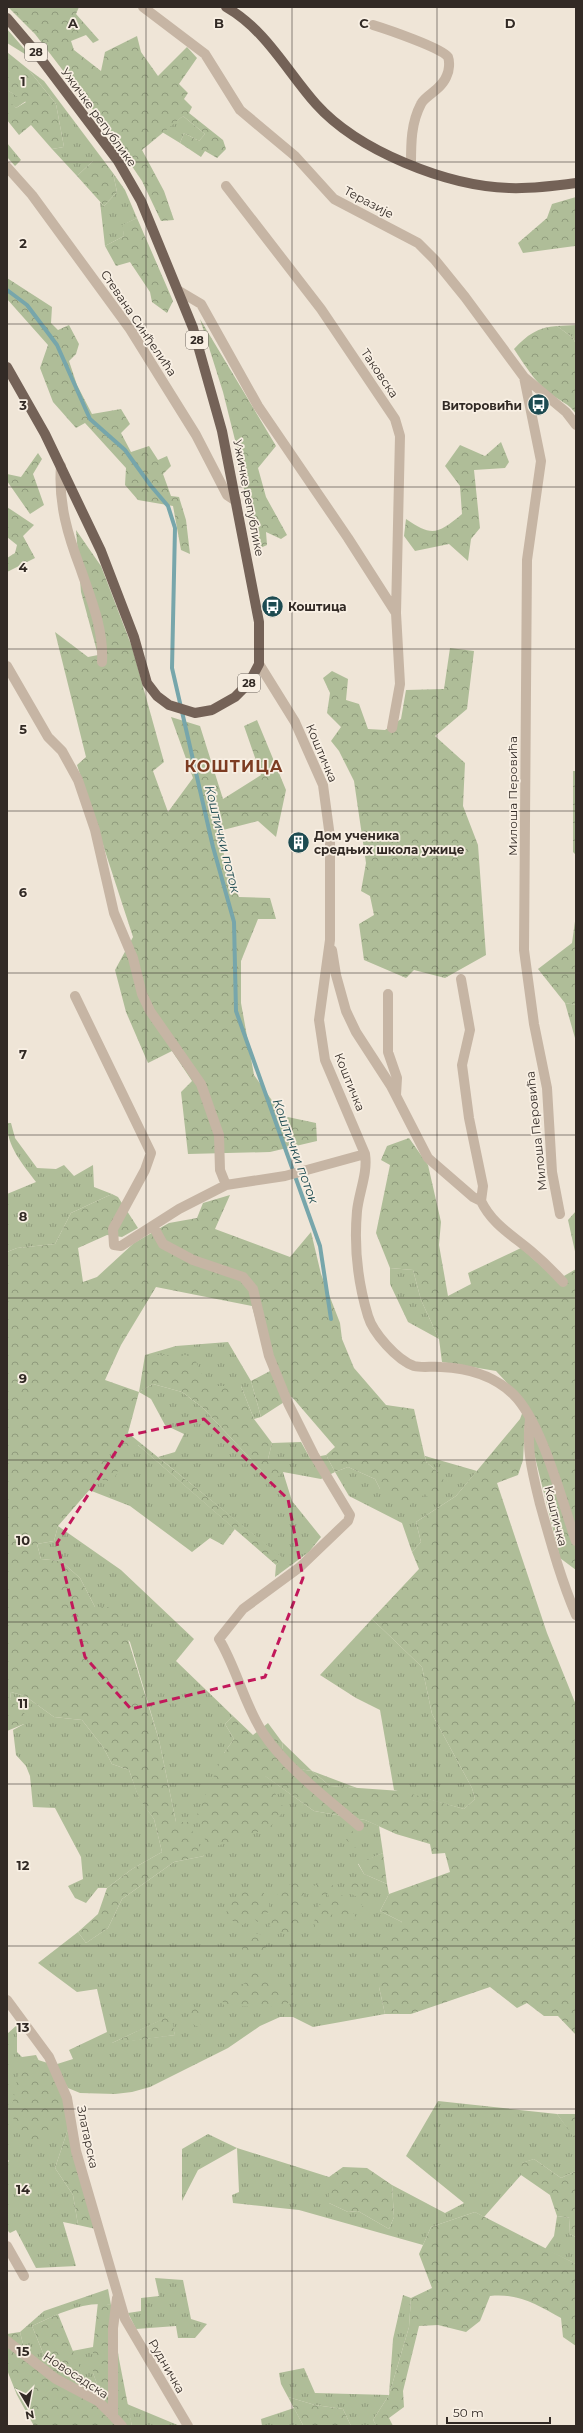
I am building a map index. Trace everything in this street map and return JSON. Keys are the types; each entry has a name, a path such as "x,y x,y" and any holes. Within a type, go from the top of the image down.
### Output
{"main road":[{"path":"226,7 242,17 263,36 316,104 345,131 367,145 411,164 454,179 500,187 530,188 576,183"},
{"name":"Ужичке републике","path":"7,18 35,52 118,162 141,201 194,328 210,384 236,501 259,622 259,664 249,683 235,697 212,710 195,712 169,705 157,696 147,683 134,637 118,593 61,466 30,405 7,367"}],"street":[{"name":"Теразије","path":"143,7 205,54 240,110 295,156 334,199 418,244 436,260 524,377 566,412 576,425"},
{"path":"373,25 437,49 448,57 449,65 447,75 439,88 421,102 415,118 411,141 411,164"},
{"name":"Стевана Синђелића","path":"7,167 32,195 130,328 196,435 227,495 236,501"},
{"name":"Таковска","path":"226,186 321,309 395,419 400,436 396,613 400,684 392,728"},
{"name":"Таковска","path":"179,290 201,304 258,406 348,538 396,613"},
{"name":"Милоша Перовића","path":"524,377 541,461 527,560 524,950 534,1024 547,1088 552,1172 560,1214"},
{"path":"61,466 59,490 64,519 96,614 103,652 102,662"},
{"name":"Коштичка","path":"259,664 295,722 323,785 330,837 330,940 319,1020 325,1060 365,1154 366,1163 357,1211 358,1272 368,1318 388,1349 414,1366 452,1367 487,1375 512,1393 522,1404 541,1440 576,1541"},
{"path":"7,666 48,737 62,751 78,780 95,830 114,913 133,958 142,994 150,1012 201,1084 219,1135 220,1170 226,1185"},
{"path":"330,940 336,976 346,1011 356,1032 396,1095 428,1158 473,1197 481,1201"},
{"path":"461,979 470,1030 462,1065 469,1118 483,1186 481,1201 486,1211 499,1226 543,1260 563,1282"},
{"path":"388,994 388,1052 397,1078 396,1095"},
{"path":"75,996 151,1153 145,1170 113,1229 114,1245 121,1246 179,1209 226,1185 285,1176 365,1154"},
{"path":"153,1226 163,1244 193,1260 243,1277 253,1289 269,1356 288,1403 314,1455 350,1515 348,1521 300,1566 243,1609 219,1639 247,1703 263,1733 282,1757 360,1826"},
{"name":"Коштичка","path":"530,1420 528,1452 533,1478 553,1556 576,1615"},
{"name":"Златарска","path":"7,2000 49,2057 67,2098 76,2151 118,2292 124,2319"},
{"path":"7,2246 24,2276"},
{"name":"Златарска","path":"113,2416 113,2328 118,2292"},
{"name":"Рудничка","path":"124,2319 188,2426"},
{"name":"Новосадска","path":"7,2341 56,2379 98,2401 113,2416"},
{"path":"113,2416 122,2426"}],"highlighted area":[{"path":"204,1419 288,1499 303,1578 265,1677 131,1709 85,1657 57,1543 126,1436"}],"green space":[{"path":"8,7 79,7 76,14 99,40 93,43 86,35 71,41 74,50 101,71 105,52 137,36 141,52 158,76 187,47 197,58 179,84 188,93 184,99 192,107 189,113 223,140 226,149 217,158 205,151 201,157 180,143 184,133 199,141 205,134 183,116 142,150 164,191 174,220 161,221 142,181 100,119 35,34"},
{"path":"7,29 33,59 7,43"},
{"path":"7,52 28,69 56,104 64,147 52,149 31,125 19,135 7,120 8,100 16,108 26,102 7,90"},
{"path":"28,69 44,81 104,161 93,161 77,176 52,149 64,147 56,104"},
{"path":"7,90 26,101 16,108 7,101"},
{"path":"183,116 205,134 199,141 184,133 180,143 162,132"},
{"path":"7,143 21,160 15,166 7,157"},
{"path":"93,161 104,161 113,173 117,192 104,206 77,176"},
{"path":"113,173 125,190 137,218 123,225 124,236 105,246 100,202 104,206 117,192"},
{"path":"576,197 575,246 523,253 518,243 547,218 552,204"},
{"path":"137,218 173,301 167,313 152,302 150,292 130,262 116,266 105,246 124,236 122,225"},
{"path":"7,278 52,307 51,323 58,330 69,325 79,344 76,354 69,361 77,385 92,414 121,409 130,424 121,433 131,452 149,446 158,460 167,456 171,466 163,474 171,496 179,497 186,520 190,554 181,550 173,506 138,500 125,485 126,468 85,423 76,428 53,402 40,368 48,345 7,299"},
{"path":"200,319 276,446 258,468 266,497 287,535 281,539 266,532 267,545 254,551 238,452 223,392"},
{"path":"576,325 576,344 573,338 557,326"},
{"path":"557,326 573,338 576,344 576,414 571,407 549,393 539,384 514,349 538,330"},
{"path":"501,442 509,462 505,468 474,470 480,528 471,539 468,561 449,544 415,551 404,536 406,519 422,529 435,531 447,526 462,514 460,486 445,466 460,445 485,456"},
{"path":"38,453 42,459 33,474 44,505 30,514 7,481 7,474 21,477"},
{"path":"7,507 34,525 23,536 35,558 7,572 7,558 15,553 17,545 7,537"},
{"path":"76,530 101,566 132,647 164,762 153,771 168,812 193,778 171,717 200,726 223,799 261,775 244,726 257,720 286,790 276,837 258,821 223,830 224,862 239,897 270,898 276,919 258,919 241,961 241,1003 254,1075 283,1116 316,1123 317,1141 270,1152 188,1154 181,1092 192,1081 172,1051 148,1063 126,1012 115,970 133,937 77,765 86,757 55,632 88,657 98,655 81,592"},
{"path":"450,648 474,651 467,709 435,736 465,763 463,806 478,845 486,955 445,978 414,970 406,978 364,960 359,924 374,915 370,896 361,891 366,863 354,781 339,751 331,741 341,727 327,713 330,693 323,678 332,671 348,679 346,700 359,704 368,729 385,730 401,719 406,690 444,689"},
{"path":"573,771 576,771 576,855 573,852"},
{"path":"576,914 576,1005 565,1003 538,969 572,943"},
{"path":"565,1003 576,1005 576,1039 575,1038"},
{"path":"7,1123 11,1123 15,1138 37,1168 56,1169 64,1165 74,1176 93,1165 94,1187 112,1194 71,1213 55,1244 17,1248 7,1252 7,1194 36,1182 12,1147"},
{"path":"409,1138 428,1165 441,1222 439,1245 448,1296 471,1284 468,1273 521,1248 557,1280 576,1269 576,1570 560,1558 534,1453 526,1405 523,1460 518,1475 497,1483 547,1633 576,1705 576,2035 558,2016 544,2016 527,2003 517,2008 490,1987 411,2014 385,2014 379,1987 380,1947 402,1922 380,1911 389,1894 450,1872 445,1853 432,1854 430,1844 396,1834 365,1820 314,1811 265,1776 285,1810 269,1828 208,1849 197,1815 224,1753 234,1739 225,1724 233,1716 253,1735 268,1723 282,1742 285,1767 312,1771 330,1786 401,1791 464,1809 475,1799 472,1788 432,1714 422,1667 372,1619 419,1569 412,1552 421,1542 416,1522 456,1496 520,1419 526,1403 496,1371 442,1362 439,1339 421,1300 413,1270 390,1268 376,1233 390,1165 381,1160 387,1146"},
{"path":"112,1194 118,1197 138,1228 122,1237 107,1235 78,1248 83,1282 97,1277 134,1243 169,1223 197,1218 203,1203 230,1195 215,1229 290,1257 311,1232 321,1274 340,1323 342,1339 354,1368 386,1405 414,1409 426,1462 438,1472 450,1489 435,1505 425,1494 403,1510 380,1489 375,1479 348,1467 335,1472 326,1455 335,1447 292,1397 261,1417 251,1381 270,1371 252,1306 156,1287 121,1345 105,1380 139,1392 128,1433 283,1558 276,1565 138,1445 127,1454 105,1447 118,1470 113,1482 99,1479 58,1526 54,1541 37,1544 41,1559 61,1561 80,1578 95,1607 118,1607 159,1740 176,1822 188,1822 204,1856 174,1862 122,1899 108,1928 86,1943 78,1932 98,1914 107,1888 132,1869 162,1852 154,1819 139,1799 129,1770 112,1764 103,1747 82,1720 54,1717 25,1696 11,1692 10,1699 28,1717 24,1724 7,1731 7,1252 17,1248 55,1244 71,1213"},
{"path":"576,1211 576,1256 568,1220"},
{"path":"390,1268 413,1270 421,1300 439,1339 408,1322 390,1284"},
{"path":"228,1342 251,1381 261,1417 254,1419 241,1386 206,1387 145,1355 176,1346"},
{"path":"145,1355 193,1355 207,1386 241,1386 254,1419 272,1443 268,1459 283,1472 272,1482 203,1408 182,1392 153,1384 139,1392"},
{"path":"153,1384 182,1392 203,1408 272,1482 268,1459 272,1443 301,1442 310,1458 326,1455 335,1472 321,1479 283,1472 292,1501 321,1537 309,1552 275,1577 276,1565 282,1558 158,1457 175,1452 184,1434 165,1425 151,1399 139,1392"},
{"path":"138,1445 235,1529 223,1545 210,1538 192,1552 130,1506 89,1490 99,1479 105,1446"},
{"path":"425,1456 477,1471 456,1496 416,1522 421,1542 412,1552 402,1523 349,1496 335,1472 348,1467 375,1479 380,1489 438,1472 426,1462"},
{"path":"58,1526 121,1570 194,1639 176,1661 233,1716 225,1724 234,1739 224,1753 264,1775 314,1811 365,1820 379,1826 383,1853 358,1864 364,1874 387,1884 389,1894 380,1911 402,1922 379,1987 385,2014 313,2027 293,2017 280,2017 260,2026 228,2048 150,2087 132,2092 115,2094 80,2093 68,2088 54,2065 73,2059 69,2050 107,2032 97,1989 77,1992 38,1963 78,1932 86,1943 108,1928 122,1899 174,1862 204,1856 176,1822 159,1740 130,1642 95,1607 80,1578 61,1561 41,1559 37,1544 54,1541","holes":["170,2016 175,2035 112,2043"]},
{"path":"372,1619 422,1667 432,1714 472,1788 475,1799 464,1809 394,1790 380,1710 356,1698 320,1675"},
{"path":"11,1692 25,1696 54,1717 82,1720 103,1747 112,1764 129,1770 139,1798 154,1819 162,1852 132,1869 107,1888 98,1888 86,1903 75,1898 68,1886 83,1879 81,1857 55,1808 33,1807 30,1776 26,1766 16,1755 13,1730 24,1724 10,1699"},
{"path":"282,1742 312,1771 285,1767"},
{"path":"312,1771 357,1788 330,1786"},
{"path":"346,1829 357,1833 363,1849 352,1847 346,1839"},
{"path":"383,1853 387,1884 364,1874 358,1863"},
{"path":"353,1879 367,1890 373,1899 368,1909 362,1906 361,1899 346,1891"},
{"path":"321,1881 337,1887 357,1919 341,1921 332,1914 321,1930 316,1931 314,1922 319,1905 330,1902 328,1894 309,1898 311,1888"},
{"path":"296,1882 304,1892 301,1922 291,1937 269,1926 280,1904 276,1890"},
{"path":"241,1892 263,1892 269,1902 269,1911 258,1922 252,1917 243,1925 228,1919 225,1903 242,1899"},
{"path":"249,1932 268,1936 264,1956 251,1950 245,1957 240,1943"},
{"path":"258,1964 277,1988 292,1988 293,2002 271,2007 224,2006 222,1999 246,1982"},
{"path":"192,2004 200,2014 201,2028 194,2025 187,2007"},
{"path":"171,2015 175,2035 110,2044"},
{"path":"17,2025 17,2052 22,2057 36,2055 39,2061 34,2059 71,2120 55,2168 73,2195 78,2225 63,2222 76,2266 36,2268 16,2230 10,2233 7,2230 7,2163 9,2161 7,2159 7,2034"},
{"path":"35,2059 54,2065 70,2120 38,2144 20,2135 11,2112 20,2064"},
{"path":"438,2101 557,2114 576,2139 576,2171 561,2178 534,2159 522,2163 521,2175 484,2217 475,2212 431,2227 423,2245 299,2210 233,2203 232,2195 239,2192 237,2148 329,2177 329,2203 348,2212 358,2211 389,2229 394,2217 392,2185 445,2213 464,2203 406,2156"},
{"path":"557,2114 576,2114 576,2139 575,2139"},
{"path":"71,2121 96,2229 78,2225 73,2195 55,2168"},
{"path":"208,2134 237,2148 198,2170 182,2201 182,2149"},
{"path":"534,2159 561,2178 576,2171 576,2237 569,2234 570,2218 557,2216 550,2195 521,2175 521,2163"},
{"path":"343,2167 367,2168 392,2185 394,2217 389,2229 358,2211 348,2212 329,2203 329,2177"},
{"path":"475,2212 576,2264 576,2346 563,2337 561,2318 519,2298 510,2296 490,2296 480,2321 466,2332 438,2325 419,2326 403,2391 404,2407 389,2418 393,2426 377,2426 373,2420 389,2395 409,2327 411,2298 432,2288 419,2254 431,2227"},
{"path":"557,2216 570,2218 569,2234 576,2237 576,2264 545,2249 554,2236"},
{"path":"155,2278 183,2280 191,2319 207,2324 195,2338 178,2338 176,2326 136,2329 128,2313 141,2311 141,2298 159,2296"},
{"path":"108,2289 111,2305 101,2304 81,2307 61,2313 32,2326 48,2365 28,2364 20,2332 44,2311"},
{"path":"403,2295 411,2298 409,2327 389,2395 393,2339"},
{"path":"98,2302 111,2305 119,2359 132,2426 34,2426 17,2395 7,2370 7,2334 20,2332 28,2364 48,2365 32,2326 58,2314 89,2391 110,2419 93,2373 93,2347"},
{"path":"93,2347 93,2373 111,2421 89,2391 72,2351"},
{"path":"304,2368 315,2393 389,2395 373,2420 377,2426 351,2426 343,2409 315,2405 288,2397 281,2384 279,2373"},
{"path":"288,2397 315,2405 343,2409 351,2426 303,2425"},
{"path":"127,2404 180,2426 132,2426"},
{"path":"294,2408 303,2425 314,2426 262,2426 261,2419"}],"waterway":[{"name":"Коштички поток","path":"7,290 27,305 57,345 90,419 125,450 151,486 168,506 175,528 172,668 213,847 234,922 236,1011 320,1246 331,1319"}],"place":[{"name":"Виторовићи","path":"538,405"},
{"name":"Коштица","path":"272,606"},
{"name":"Дом ученика средњих школа ужице","path":"298,842"}],"district":[{"name":"КОШТИЦА","path":"234,766"}]}
